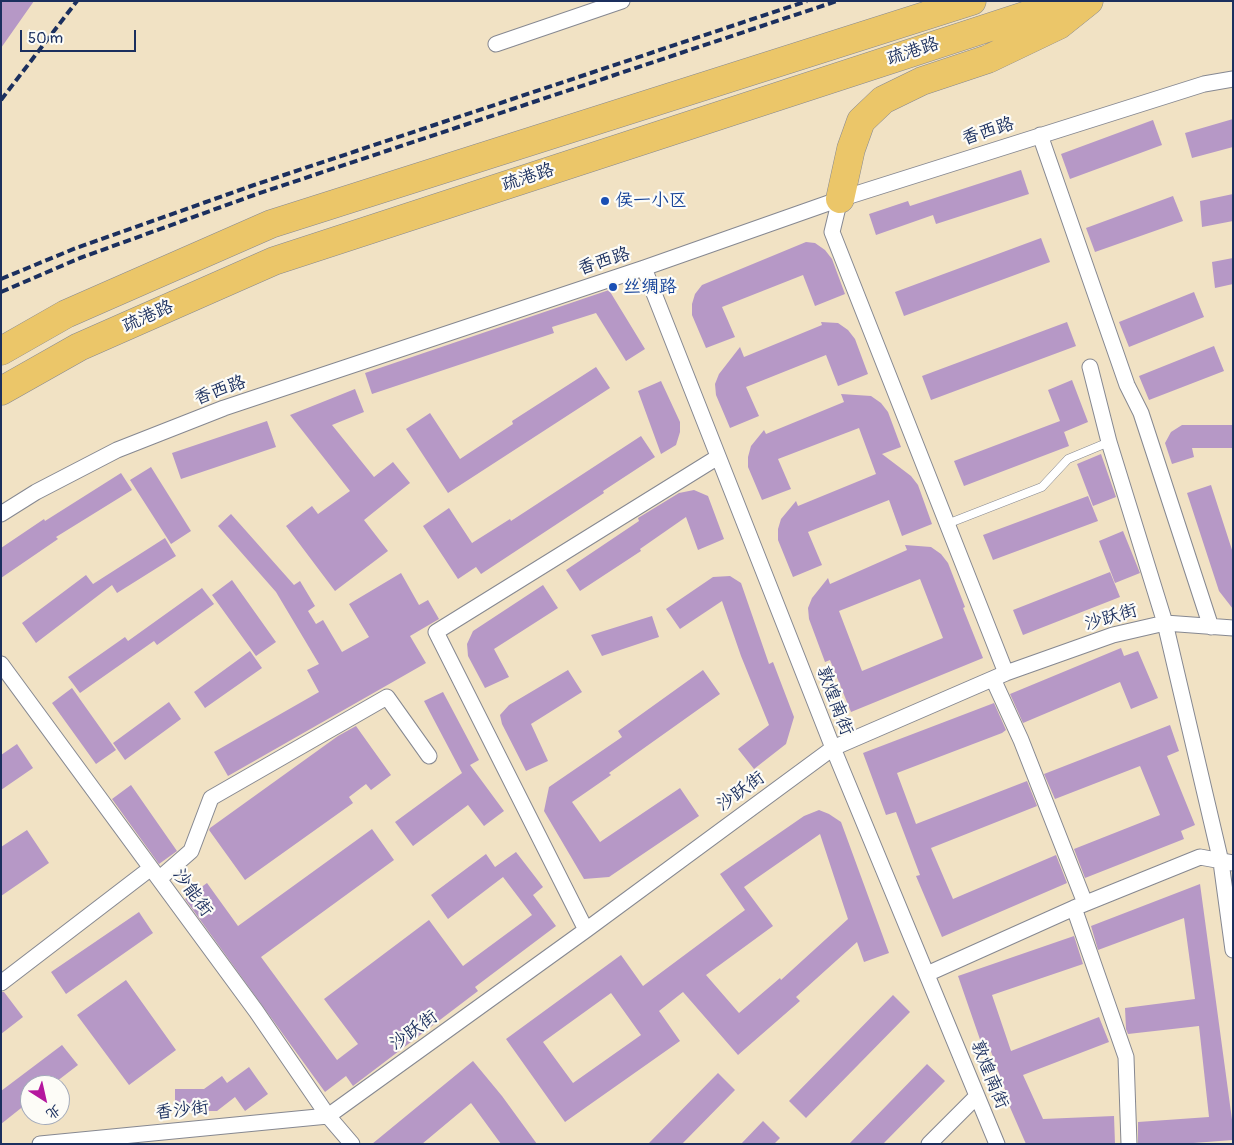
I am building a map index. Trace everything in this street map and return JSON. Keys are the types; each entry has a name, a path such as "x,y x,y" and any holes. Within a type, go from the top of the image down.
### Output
{"highway":[{"path":"1,351 66,314 270,224 972,1"},
{"name":"疏港路","path":"1,391 79,347 274,261 1070,1"},
{"path":"840,199 851,149 861,121 883,100 922,81 988,59 1058,25 1089,1"}],"street":[{"path":"496,44 622,1"},
{"name":"香西路","path":"1,514 36,492 116,450 224,408 644,268 840,199 1204,84 1233,78"},
{"path":"1040,135 1127,385 1141,413 1211,627"},
{"path":"840,199 832,232 947,524 1080,906 1126,1057 1129,1144"},
{"name":"敦煌南街","path":"644,268 833,748 997,1144"},
{"path":"1090,367 1109,442 1165,623 1227,862 1233,950"},
{"path":"586,930 436,632 718,458"},
{"name":"沙跃街","path":"328,1116 586,930 833,748 1000,676 1113,636 1165,623 1233,628"},
{"name":"沙能街","path":"1,664 256,1011 328,1116 352,1144"},
{"path":"1,983 155,873 191,851 211,798 387,697 429,756"},
{"path":"927,974 1080,906 1200,858 1227,862"},
{"path":"929,1144 977,1096"},
{"name":"香沙街","path":"40,1144 328,1116"}],"lane":[{"path":"947,524 1042,487 1068,460 1109,442"}],"building":[{"path":"1,1 34,1 1,48"},
{"path":"1233,119 1233,147 1192,158 1185,133"},
{"path":"1153,120 1162,145 1070,179 1061,154"},
{"path":"1021,170 1029,194 936,224 933,215 876,235 869,214 908,201 910,206"},
{"path":"1233,194 1233,221 1202,227 1200,201"},
{"path":"1173,196 1183,221 1095,252 1086,228"},
{"path":"1041,238 1050,262 904,316 895,292"},
{"path":"806,242 815,243 825,250 832,259 845,294 815,306 803,275 722,307 735,337 706,348 692,315 692,304 695,294 702,285"},
{"path":"1233,258 1233,284 1215,288 1212,262"},
{"path":"609,290 645,349 626,361 596,313 552,327 554,333 372,394 365,373"},
{"path":"1194,292 1204,317 1129,347 1119,322"},
{"path":"821,322 838,323 848,330 855,339 868,374 838,386 826,355 746,387 759,416 730,428 716,395 715,384 719,374 740,347 744,357 822,325"},
{"path":"1067,322 1076,346 931,400 922,376"},
{"path":"1214,346 1224,371 1149,400 1139,376"},
{"path":"596,367 610,388 448,493 406,429 430,413 460,459 513,424 512,421"},
{"path":"1072,380 1088,422 1064,432 1069,446 964,486 954,461 1060,421 1048,390"},
{"path":"661,381 680,422 680,432 676,445 661,454 638,391"},
{"path":"355,389 364,412 332,425 374,477 393,462 410,483 364,520 388,551 335,591 286,526 312,506 318,514 350,491 290,415"},
{"path":"841,394 871,396 881,403 888,412 901,447 882,454 911,476 918,485 932,524 902,536 889,500 808,532 822,565 793,577 778,540 778,529 781,519 796,501 798,506 876,474 859,428 778,459 791,489 762,500 748,467 748,457 751,446 764,430 766,434 844,402"},
{"path":"267,421 276,447 181,479 172,453"},
{"path":"1182,425 1233,425 1233,448 1192,448 1194,457 1172,464 1165,443 1171,432"},
{"path":"641,436 655,457 481,574 476,567 458,579 423,526 449,508 472,543 510,519 511,521"},
{"path":"1101,454 1116,497 1093,506 1077,464"},
{"path":"151,467 191,531 171,544 130,480"},
{"path":"121,473 132,490 56,537 58,539 1,578 1,548 44,519 45,521"},
{"path":"1211,485 1233,553 1233,609 1219,591 1187,493"},
{"path":"694,490 708,496 724,539 698,550 686,517 640,549 641,551 580,591 566,570 639,521 638,518 679,493"},
{"path":"1088,496 1098,521 993,560 983,535"},
{"path":"231,514 294,585 300,581 315,606 308,611 316,624 323,620 342,652 369,637 349,604 401,573 419,605 428,600 439,619 410,636 426,663 228,776 214,752 319,692 307,670 319,664 276,592 218,526"},
{"path":"1123,531 1140,573 1115,583 1099,541"},
{"path":"165,538 176,556 117,593 112,585 36,643 22,623 86,575 93,584"},
{"path":"905,545 931,547 941,554 948,563 983,658 851,712 830,660 825,662 809,619 808,608 812,598 828,578 830,584 907,550","holes":["920,579 943,638 862,671 839,611"]},
{"path":"1110,572 1120,597 1023,635 1013,610"},
{"path":"730,576 741,583 769,664 773,662 794,717 786,744 754,769 738,749 769,725 741,656 722,601 680,629 666,609 713,577"},
{"path":"232,580 276,642 256,656 212,595"},
{"path":"543,585 558,608 494,649 509,677 485,688 468,656 467,644 473,631"},
{"path":"202,588 214,604 157,645 154,641 80,693 68,677 125,637 128,641"},
{"path":"652,616 659,637 602,656 591,635"},
{"path":"1121,648 1124,656 1138,651 1158,698 1131,709 1120,682 1023,723 1010,694"},
{"path":"250,651 262,668 205,708 194,692"},
{"path":"568,670 582,692 531,724 548,761 526,771 502,724 500,715 509,705"},
{"path":"703,670 720,694 609,773 611,775 572,802 600,842 680,788 699,816 609,877 584,879 544,811 549,787 622,737 618,731"},
{"path":"72,688 116,750 96,764 52,703"},
{"path":"443,692 479,760 470,765 504,811 484,826 468,805 413,846 395,822 462,773 424,701"},
{"path":"169,702 181,719 125,760 113,743"},
{"path":"994,703 1006,730 1002,733 897,773 916,824 1027,781 1037,806 931,848 953,899 1056,855 1067,883 942,937 916,876 920,875 896,812 886,815 863,753"},
{"path":"1170,725 1179,751 1167,756 1195,825 1181,831 1184,839 1085,878 1074,849 1160,815 1140,766 1055,799 1044,774"},
{"path":"356,726 391,775 371,790 366,784 349,797 353,803 245,880 209,830 210,828 338,736"},
{"path":"17,744 33,768 1,790 1,755"},
{"path":"131,785 177,851 159,864 112,799"},
{"path":"819,810 841,822 889,953 864,962 857,942 796,997 800,1001 738,1055 683,992 659,1011 680,1041 565,1122 506,1039 621,955 643,986 745,910 720,874 804,816","holes":["820,834 848,919 781,980 780,978 739,1013 706,975 773,926 744,887","611,993 641,1035 573,1083 543,1042"]},
{"path":"372,829 394,860 261,957 337,1060 358,1044 324,999 429,920 463,966 532,915 503,877 448,919 431,895 486,854 495,867 516,852 543,887 533,895 556,926 475,987 478,991 353,1086 346,1076 325,1092 185,899 207,883 238,926"},
{"path":"27,830 49,863 1,896 1,847"},
{"path":"1200,884 1233,1127 1233,1140 1180,1144 1138,1144 1138,1122 1209,1117 1199,1026 1128,1034 1126,1029 1125,1008 1195,999 1184,918 1098,950 1091,926"},
{"path":"139,912 153,933 66,994 51,972"},
{"path":"1074,936 1083,964 992,995 1011,1051 1099,1017 1109,1042 1023,1075 1043,1119 1114,1116 1115,1144 1026,1144 1005,1096 1007,1095 990,1049 984,1051 958,976"},
{"path":"126,980 176,1050 129,1085 77,1015"},
{"path":"1,992 4,992 23,1017 1,1034"},
{"path":"893,995 910,1012 806,1118 789,1101"},
{"path":"62,1045 78,1065 65,1075 22,1075"},
{"path":"473,1061 502,1096 537,1144 501,1144 471,1103 422,1144 372,1144"},
{"path":"927,1064 945,1081 883,1144 849,1144"},
{"path":"249,1067 268,1094 245,1111 235,1097 217,1111 175,1111 175,1089 204,1089 222,1076 227,1083"},
{"path":"718,1073 735,1090 682,1144 648,1144"},
{"path":"20,1077 20,1109 1,1124 1,1091"},
{"path":"763,1121 780,1138 774,1144 741,1144"}],"railway":[{"path":"1,100 77,1"},
{"path":"1,279 76,248 254,185 807,1"},
{"path":"1,292 80,258 257,194 837,1"}],"place":[{"name":"侯一小区","path":"605,201"},
{"name":"丝绸路","path":"613,287"}]}
